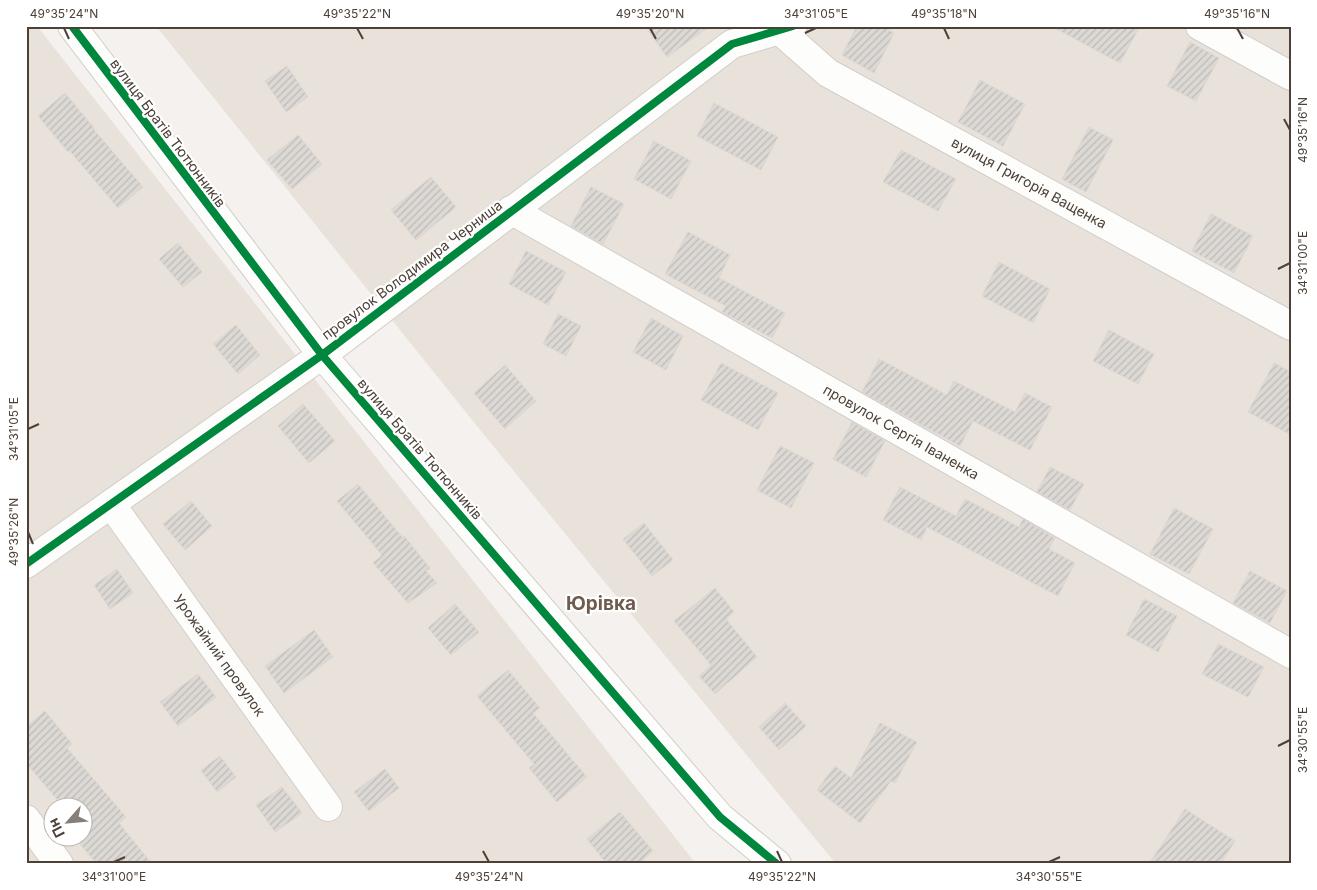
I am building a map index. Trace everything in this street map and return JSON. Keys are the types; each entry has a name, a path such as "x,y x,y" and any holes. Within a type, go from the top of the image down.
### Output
{"street":[{"name":"вулиця Братів Тютюнників","path":"72,26 322,355 720,817 776,864"},
{"path":"1200,26 1291,76"},
{"name":"провулок Володимира Черниша","path":"26,564 322,355 732,44 782,28"},
{"name":"вулиця Григорія Ващенка","path":"782,28 828,73 1291,326"},
{"name":"провулок Сергія Іваненка","path":"511,210 1291,654"},
{"name":"Урожайний провулок","path":"111,504 328,807"},
{"path":"29,829 59,864"}],"shaded area":[{"path":"26,26 37,26 696,864 26,864"},
{"path":"156,26 1291,26 1291,864 836,864 485,436"}],"building":[{"path":"645,26 710,26 667,57"},
{"path":"857,26 882,26 894,33 874,73 842,55"},
{"path":"1051,26 1140,26 1120,63"},
{"path":"1190,42 1219,58 1196,101 1167,86"},
{"path":"287,66 308,97 286,112 265,81"},
{"path":"980,80 1025,104 1003,146 958,122"},
{"path":"65,93 143,187 118,208 38,116"},
{"path":"714,103 778,137 761,170 697,136"},
{"path":"1089,127 1113,140 1086,192 1062,179"},
{"path":"298,135 322,164 292,189 267,160"},
{"path":"654,141 691,161 671,199 634,179"},
{"path":"901,150 956,179 938,211 883,182"},
{"path":"431,177 456,207 416,240 391,210"},
{"path":"591,187 624,204 603,244 571,226"},
{"path":"1211,214 1253,236 1234,273 1192,251"},
{"path":"688,232 730,255 719,278 785,313 772,338 722,312 726,306 665,274"},
{"path":"178,243 202,272 183,287 159,259"},
{"path":"526,251 566,272 548,305 509,284"},
{"path":"999,262 1050,289 1033,323 982,296"},
{"path":"558,314 581,326 566,356 543,344"},
{"path":"651,318 683,336 666,370 633,352"},
{"path":"236,325 260,355 238,374 213,344"},
{"path":"1109,330 1154,354 1138,384 1093,361"},
{"path":"879,359 947,395 954,381 1015,412 1025,393 1052,407 1030,450 973,421 960,446 862,392"},
{"path":"721,363 778,393 758,430 701,400"},
{"path":"1274,363 1291,372 1291,435 1248,412"},
{"path":"505,365 536,401 505,429 474,393"},
{"path":"303,404 335,441 309,463 278,426"},
{"path":"852,422 885,441 866,477 833,459"},
{"path":"780,446 814,463 791,508 757,490"},
{"path":"1050,467 1084,484 1070,510 1037,492"},
{"path":"358,484 430,568 426,571 437,583 408,603 373,563 382,555 337,501"},
{"path":"900,487 956,516 965,499 1019,527 1023,519 1055,538 1049,549 1075,563 1058,596 927,527 921,540 883,520"},
{"path":"191,501 212,526 185,550 163,524"},
{"path":"1174,508 1213,529 1189,574 1150,554"},
{"path":"644,523 673,560 652,576 623,539"},
{"path":"117,569 133,593 110,609 94,585"},
{"path":"1250,571 1287,591 1270,623 1233,603"},
{"path":"715,588 734,612 726,619 757,657 715,694 699,676 711,665 674,621"},
{"path":"1144,599 1177,616 1158,652 1126,635"},
{"path":"455,604 479,632 451,655 428,628"},
{"path":"314,630 333,657 284,693 265,666"},
{"path":"1218,644 1264,667 1248,697 1202,674"},
{"path":"508,670 540,708 533,713 587,777 557,802 529,768 534,764 477,696"},
{"path":"198,674 216,697 178,726 160,702"},
{"path":"785,703 806,726 779,750 759,727"},
{"path":"45,711 72,744 67,748 126,817 119,823 152,864 97,864 83,848 92,848 92,798 56,798 26,763 26,727"},
{"path":"880,723 917,742 895,783 891,781 860,823 817,790 835,766 851,778"},
{"path":"220,756 236,777 217,792 201,770"},
{"path":"385,769 399,788 369,811 354,792"},
{"path":"282,787 302,813 275,832 256,805"},
{"path":"1185,809 1235,841 1220,864 1149,864"},
{"path":"620,812 653,851 638,864 607,864 587,839"}],"cycle path":[{"path":"72,26 322,355 720,817 777,864"},
{"path":"26,564 322,355 732,44 793,26"}],"district":[{"name":"Юрівка","path":"601,603"}]}
